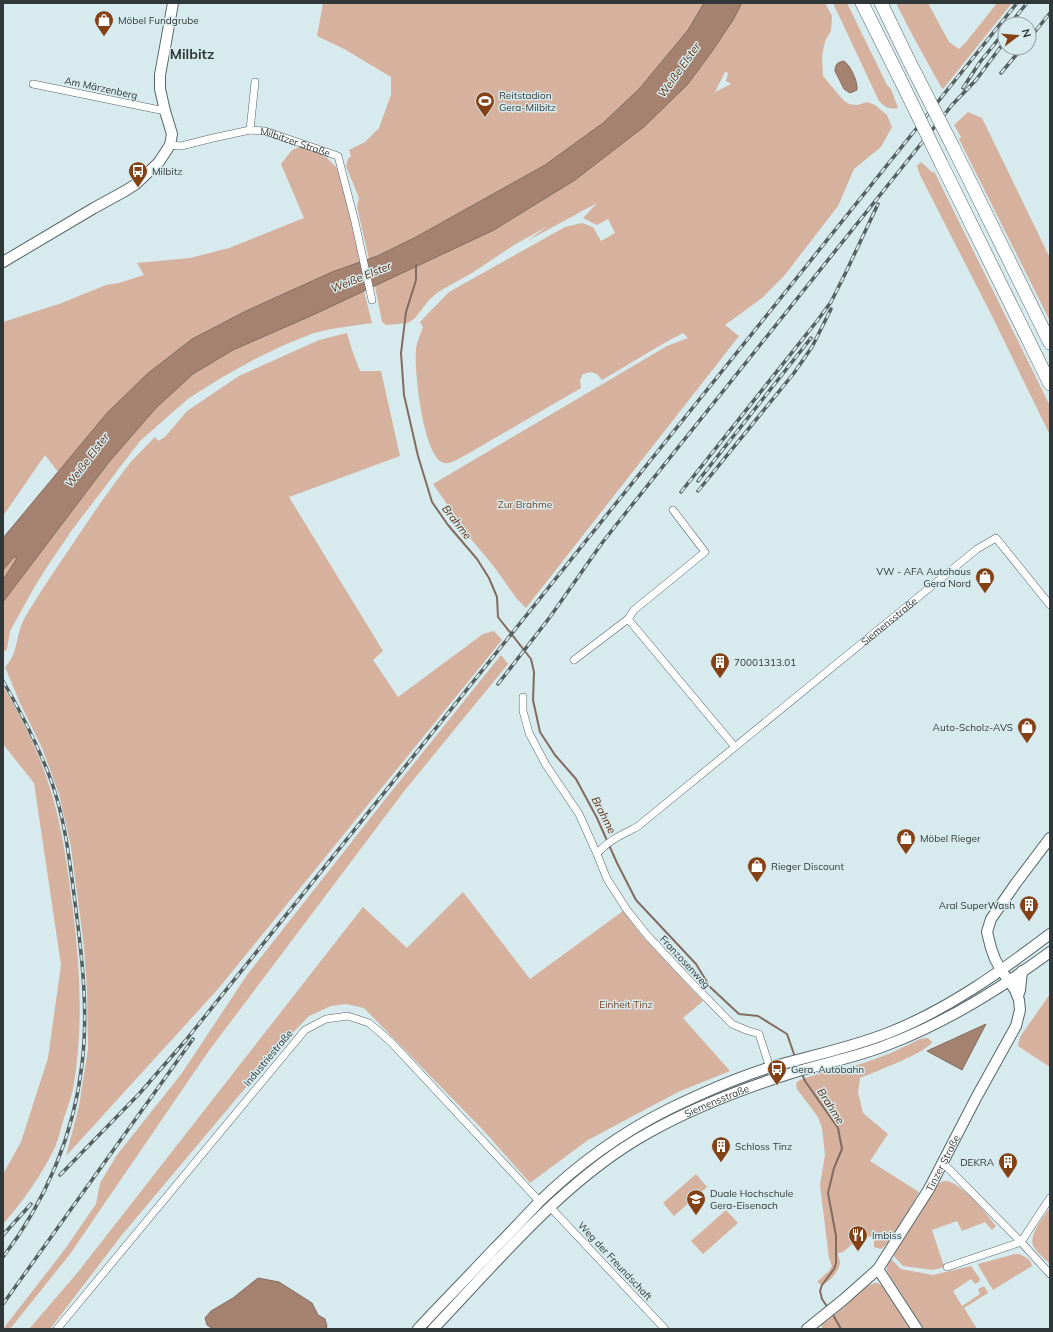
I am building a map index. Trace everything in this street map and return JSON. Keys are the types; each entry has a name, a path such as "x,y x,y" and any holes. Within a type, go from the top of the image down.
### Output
{"highway":[{"path":"862,3 1050,384"},
{"path":"881,3 1050,343"}],"main road":[{"path":"3,262 136,184 159,162 170,145 172,134 160,89 160,75 173,3"},
{"path":"1018,996 1001,970 991,948 988,940 988,925 990,919 1050,838"},
{"name":"Siemensstraße","path":"418,1329 540,1202 573,1172 597,1153 646,1121 717,1087 770,1068 886,1034 908,1025 939,1009 970,990 1001,970 1050,934"},
{"name":"Siemensstraße","path":"433,1329 550,1208 590,1172 648,1133 722,1098 794,1072 859,1055 912,1035 950,1016 1050,952"},
{"name":"Tinzer Straße","path":"807,1329 878,1269 928,1189 1016,1026 1020,1010 1018,996 1022,971"},
{"path":"770,1068 774,1079"},
{"path":"878,1269 917,1329"}],"street":[{"path":"250,130 255,82"},
{"name":"Am Märzenberg","path":"33,84 165,111"},
{"name":"Milbitzer Straße","path":"170,145 181,146 250,130 265,131 338,156 359,238 372,300"},
{"path":"574,660 628,619 634,610 705,552 673,510"},
{"name":"Siemensstraße","path":"599,852 615,838 637,827 977,549 996,538 1050,605"},
{"path":"628,619 735,746"},
{"name":"Franzosenweg","path":"523,697 524,711 529,734 546,765 579,814 599,852 607,879 624,906 686,978 732,1024 759,1034 770,1068"},
{"name":"Industriestraße","path":"61,1327 305,1030 326,1019 348,1016 369,1023 391,1042 540,1202"},
{"path":"942,1163 1021,1242 1050,1274"},
{"path":"947,1267 1021,1242 1050,1198"},
{"name":"Weg der Freundschaft","path":"550,1208 665,1329"}],"green space":[{"name":"Reitstadion Gera-Milbitz","path":"323,3 704,3 688,30 639,89 603,123 545,165 416,237 369,259 357,207 359,198 346,166 348,159 351,156 349,150 365,142 379,128 391,95 391,77 346,50 317,36"},
{"name":"Zur Brahme","path":"742,3 825,3 832,16 831,31 825,41 822,56 823,76 844,101 849,104 857,105 867,102 875,105 887,115 892,127 881,147 854,169 838,206 784,276 762,298 725,325 739,336 526,608 517,599 495,568 471,539 468,539 468,534 433,484 667,346 688,338 683,333 602,380 597,374 591,372 583,374 580,380 581,388 464,456 452,462 444,463 437,457 430,446 421,412 416,360 417,344 423,327 420,322 449,292 565,227 582,223 593,227 601,241 615,233 608,219 597,225 583,218 597,203 527,241 548,226 514,245 472,273 438,292 429,300 415,318 408,323 386,325 382,322 375,286 494,230 575,180 688,84 733,20","holes":["725,72 728,73 726,81 731,84 715,92"]},
{"path":"833,3 847,3 887,85 891,89 898,108 887,108 879,101"},
{"path":"896,3 928,3 949,42 959,49 997,3 1012,3 1002,16 997,16 997,22 943,89"},
{"path":"968,112 982,118 1050,258 1050,321 959,139 961,137 954,125"},
{"path":"299,147 315,151 327,158 336,167 341,179 360,263 332,272 246,311 192,339 147,374 107,413 58,472 45,455 3,516 3,322 59,304 106,285 119,283 144,275 137,263 190,258 229,248 304,218 281,164 292,150"},
{"path":"921,162 933,173 934,171 1050,406 1050,435 992,316 920,175 917,166"},
{"path":"364,291 372,323 314,333 253,360 189,398 140,441 72,530 47,567 10,631 7,649 3,653 3,602 109,462 156,408 193,374 233,350"},
{"path":"347,333 360,371 381,371 400,456 289,497 383,651 373,660 398,697 483,634 494,631 502,640 218,989 66,1156 79,1106 88,1049 87,989 84,947 71,847 59,794 42,748 20,703 5,667 15,650 21,625 46,583 114,484 130,463 155,437 158,441 165,437 187,411 239,376 319,340"},
{"path":"14,557 17,558 3,580 3,570"},
{"path":"501,655 508,664 405,790 208,1052 70,1254 10,1329 3,1329 65,1249 96,1204 100,1183 117,1155 182,1073 247,975"},
{"path":"3,686 39,757 53,797 60,827 75,926 79,973 80,1019 79,1042 73,1089 56,1144 44,1168 32,1187 3,1224 3,1174 21,1142 48,1058 61,965 34,783 3,744"},
{"name":"Einheit Tinz","path":"463,892 530,979 623,911 642,936 703,1001 683,1018 730,1071 678,1092 588,1140 530,1183 484,1131 364,1008 346,1004 331,1006 309,1016 283,1043 121,1236 50,1329 29,1329 78,1272 363,907 407,948"},
{"path":"1050,994 1050,1067 1018,1046 1020,1037"},
{"path":"928,1038 932,1042 920,1051 899,1062 860,1078 858,1092 863,1113 888,1134 870,1161 919,1192 892,1240 881,1249 874,1247 874,1236 861,1237 843,1252 838,1253 840,1263 838,1270 828,1282 822,1285 817,1282 829,1271 832,1266 829,1258 820,1185 825,1155 822,1128 818,1117 797,1089 796,1083 800,1080 837,1067 846,1068 864,1063 891,1053 920,1039"},
{"path":"696,1174 707,1187 674,1216 663,1203"},
{"path":"946,1181 959,1187 966,1193 996,1226 992,1230 985,1222 962,1231 957,1221 932,1230 944,1266 933,1270 903,1266 892,1254 938,1185 941,1182"},
{"path":"1050,1208 1050,1264 1036,1250 1032,1241 1035,1231"},
{"path":"726,1210 738,1223 703,1254 691,1241"},
{"path":"1015,1254 1026,1257 1032,1266 993,1290 978,1264"},
{"path":"890,1258 901,1269 933,1275 971,1266 980,1279 979,1282 975,1284 971,1279 953,1291 962,1306 980,1294 978,1289 985,1287 988,1293 964,1308 977,1329 923,1329 887,1271"},
{"path":"878,1283 886,1289 911,1329 823,1329 821,1325 839,1311 862,1289"}],"water":[{"name":"Weiße Elster","path":"704,3 742,3 733,20 713,50 688,84 645,126 575,180 494,230 315,314 233,350 193,374 156,408 109,462 3,602 3,580 17,558 14,557 3,570 3,538 107,413 147,374 192,339 246,311 332,272 377,256 416,237 545,165 603,123 639,89 688,30"},
{"path":"844,61 851,70 857,87 857,90 850,93 844,89 835,71 837,64"},
{"path":"986,1024 962,1070 927,1051"},
{"path":"258,1278 279,1282 312,1303 318,1315 325,1319 327,1326 326,1329 213,1329 207,1325 205,1318 211,1311 233,1298"}],"waterway":[{"name":"Brahme","path":"416,265 416,280 406,312 401,353 404,395 418,456 432,502 448,525 477,559 489,578 497,597 498,617 531,659 534,672 533,700 540,732 555,755 576,779 597,818 617,863 636,900 696,964 710,987 739,1014 758,1016 787,1034 795,1057"},
{"name":"Brahme","path":"802,1074 805,1081 838,1128 842,1149 834,1168 828,1193 836,1236 836,1263 834,1269 822,1285 820,1291 822,1299 828,1308"},
{"name":"Brahme","path":"832,1313 841,1329"}],"railway":[{"path":"60,1175 139,1094 186,1040 1017,3"},
{"path":"1016,16 1027,3"},
{"path":"1037,29 1050,13"},
{"path":"963,88 980,62 997,41"},
{"path":"498,684 550,617 602,543 624,515 952,105 976,80 997,52"},
{"path":"1001,73 1015,56"},
{"path":"681,492 831,302 878,204"},
{"path":"698,491 794,373 812,347 831,309"},
{"path":"698,481 811,338"},
{"path":"3,681 42,757 57,799 65,833 70,867 83,973 85,1009 82,1064 78,1090 65,1141 45,1190 18,1236 3,1257"},
{"path":"3,1304 193,1039"},
{"path":"3,1235 31,1204"}],"place":[{"name":"Möbel Fundgrube","path":"104,37"},
{"name":"Reitstadion Gera-Milbitz","path":"485,118"},
{"name":"Milbitz","path":"138,188"},
{"name":"VW - AFA Autohaus Gera Nord","path":"985,594"},
{"name":"70001313.01","path":"720,679"},
{"name":"Auto-Scholz-AVS","path":"1027,744"},
{"name":"Möbel Rieger","path":"906,855"},
{"name":"Rieger Discount","path":"757,883"},
{"name":"Aral SuperWash","path":"1029,922"},
{"name":"Gera, Autobahn","path":"777,1086"},
{"name":"Schloss Tinz","path":"721,1163"},
{"name":"DEKRA","path":"1008,1179"},
{"name":"Duale Hochschule Gera-Eisenach","path":"696,1216"},
{"name":"Imbiss","path":"858,1252"}],"district":[{"name":"Milbitz","path":"192,54"}]}
